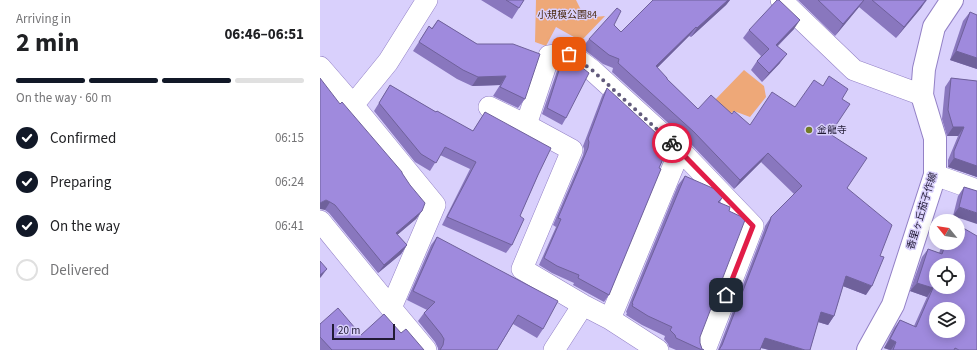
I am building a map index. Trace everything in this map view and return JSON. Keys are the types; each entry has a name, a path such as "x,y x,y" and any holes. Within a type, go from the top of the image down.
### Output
{"street":[{"path":"353,105 388,62 426,0"},
{"path":"781,0 854,70 922,95"},
{"name":"香里ヶ丘茄子作線","path":"870,350 893,305 935,175 935,138 922,95 924,70 934,27 952,0"},
{"path":"526,125 549,56 569,54 592,70 680,150 753,226 705,350"},
{"path":"320,67 353,105 435,206 392,308"},
{"path":"489,107 572,150 522,269 610,319 658,350"},
{"path":"610,319 680,150"},
{"path":"935,175 977,190"},
{"path":"320,222 426,350"},
{"path":"554,350 583,305"}],"green space":[{"name":"小規模公園84","path":"536,0 576,0 585,18 605,16 581,41 556,27 546,46 535,42"},
{"path":"744,70 764,86 766,97 750,117 734,111 724,118 711,104"}],"building":[{"path":"506,0 524,0 519,8"},
{"path":"653,0 728,0 697,28 696,27 656,66 667,79 698,109 711,95 732,114 734,111 750,125 772,92 795,107 814,80 823,86 829,76 848,89 842,99 850,104 830,134 867,158 847,188 892,225 880,256 884,257 872,286 846,276 834,316 821,312 810,350 805,350 765,338 760,350 719,350 771,217 802,186 768,153 740,180 694,132 618,63 619,59 609,55 589,39 617,8 621,11 614,25 621,32"},
{"path":"777,0 779,0 800,20 776,45 787,54 769,73 757,61 769,49 749,30"},
{"path":"818,0 864,0 843,24"},
{"path":"872,0 926,0 904,27"},
{"path":"970,12 977,15 977,58 956,51"},
{"path":"438,20 477,44 513,44 540,54 525,99 500,87 506,76 478,77 463,70 419,42 429,26 432,29"},
{"path":"571,59 589,73 566,118 547,108 561,64 566,66"},
{"path":"320,78 340,104 342,102 402,172 410,185 425,203 422,211 396,233 407,245 384,265 335,205 326,200 320,203"},
{"path":"951,78 977,81 977,166 954,158 954,151 964,127 953,127 948,110"},
{"path":"390,85 436,112 437,111 473,131 485,112 551,148 520,216 524,219 512,245 447,217 476,162 445,147 436,163 421,154 379,103"},
{"path":"607,88 669,145 659,168 661,169 609,295 578,278 579,275 557,266 544,258 561,219 558,218 588,148 588,139"},
{"path":"685,176 717,190 723,197 718,202 730,207 729,211 745,220 700,337 700,343 702,349 704,350 676,338 670,330 672,327 648,316 632,306"},
{"path":"964,187 977,191 977,213 959,207"},
{"path":"965,229 977,236 977,350 959,350 955,348 954,350 893,350 896,342 890,339 900,320 916,327 930,294 965,294 965,258 929,258 929,287 917,283 928,249 942,254 943,250 965,250"},
{"path":"437,237 558,301 543,329 518,315 497,350 440,350 444,339 424,313 435,302 413,291"},
{"path":"320,261 327,269 320,275"},
{"path":"338,308 361,335 384,314 401,333 406,329 424,350 332,350 320,337 320,324"}],"way so far":[{"path":"569,54 592,70 672,143"}],"place":[{"name":"金龍寺","path":"809,130"}],"route":[{"path":"672,143 753,226 726,295"}]}
